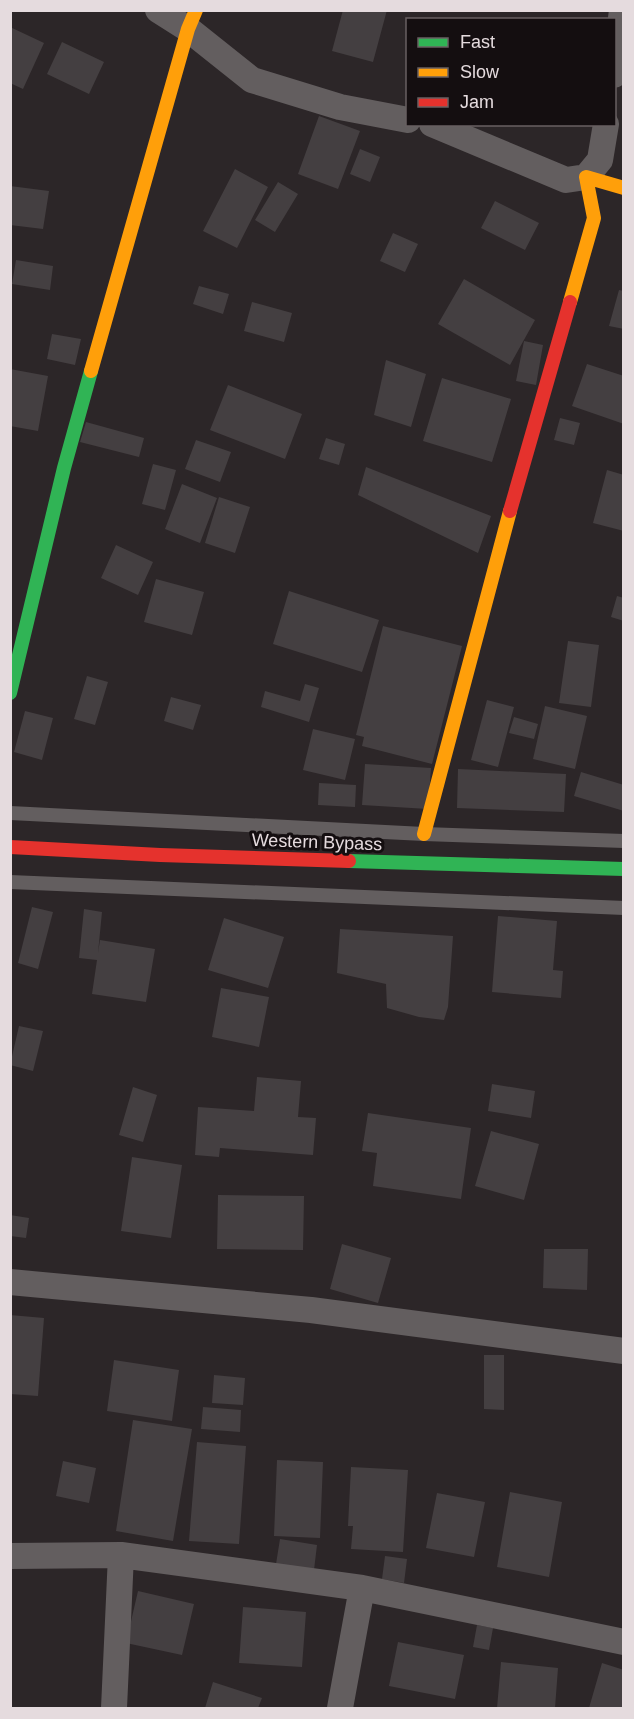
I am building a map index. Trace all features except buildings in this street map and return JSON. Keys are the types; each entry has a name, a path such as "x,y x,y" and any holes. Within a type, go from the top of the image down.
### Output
{"street":[{"path":"158,10 192,20 252,81 340,107 406,120"},
{"path":"616,66 622,10"},
{"path":"10,693 64,468 192,20"},
{"path":"437,126 566,180 586,177 624,188"},
{"path":"586,177 600,160 606,126"},
{"path":"424,834 525,455 594,218 586,177"},
{"name":"Western Bypass","path":"10,847 171,855 624,869"},
{"path":"10,1282 311,1310 624,1352"},
{"path":"114,1708 121,1555"},
{"path":"10,1556 121,1555 362,1588 624,1642"},
{"path":"340,1708 362,1588"}],"lane":[{"path":"10,813 424,834 624,841"},
{"path":"10,882 624,908"}],"traffic: fast":[{"path":"10,693 64,468 91,371"},
{"path":"349,861 624,869"}],"traffic: slow":[{"path":"91,371 188,29 196,10"},
{"path":"570,302 594,218 586,177 624,188"},
{"path":"424,834 510,511"}],"traffic: jam":[{"path":"510,511 570,302"},
{"path":"10,847 160,855 349,861"}]}
